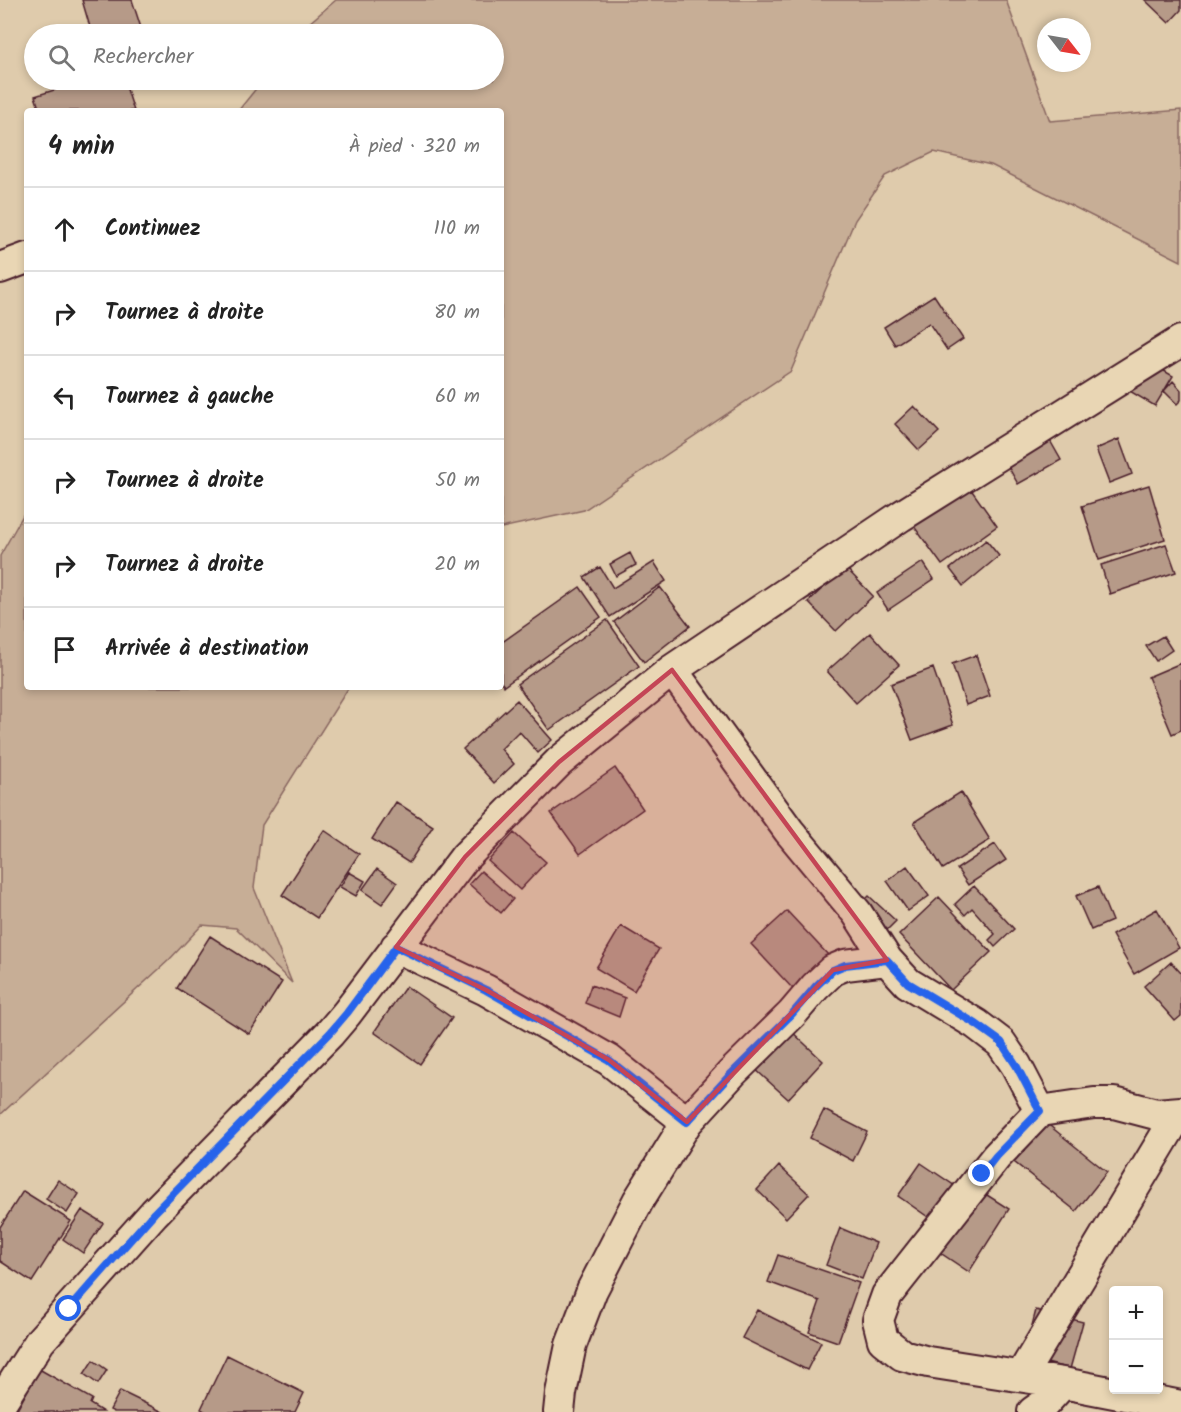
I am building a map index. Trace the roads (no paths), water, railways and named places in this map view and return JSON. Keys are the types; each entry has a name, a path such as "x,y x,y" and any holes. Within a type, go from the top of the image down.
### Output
{"street":[{"path":"0,268 24,259"},
{"path":"0,1404 40,1341 154,1213 330,1033 465,857 559,762 672,670 901,516 1181,341"},
{"path":"672,670 789,831 857,913 887,960 908,983 976,1024 1001,1042 1040,1111"},
{"path":"396,947 486,990 609,1060 687,1122"},
{"path":"559,1412 571,1345 592,1290 638,1201 687,1122 833,970 845,965 887,960"},
{"path":"1180,1112 1156,1114 1114,1103 1094,1103 1040,1111 996,1156 887,1295 878,1320 883,1340 902,1355 928,1362 1063,1383 1181,1406"},
{"path":"1021,1376 1180,1112"},
{"path":"1034,1412 1063,1383"}]}
